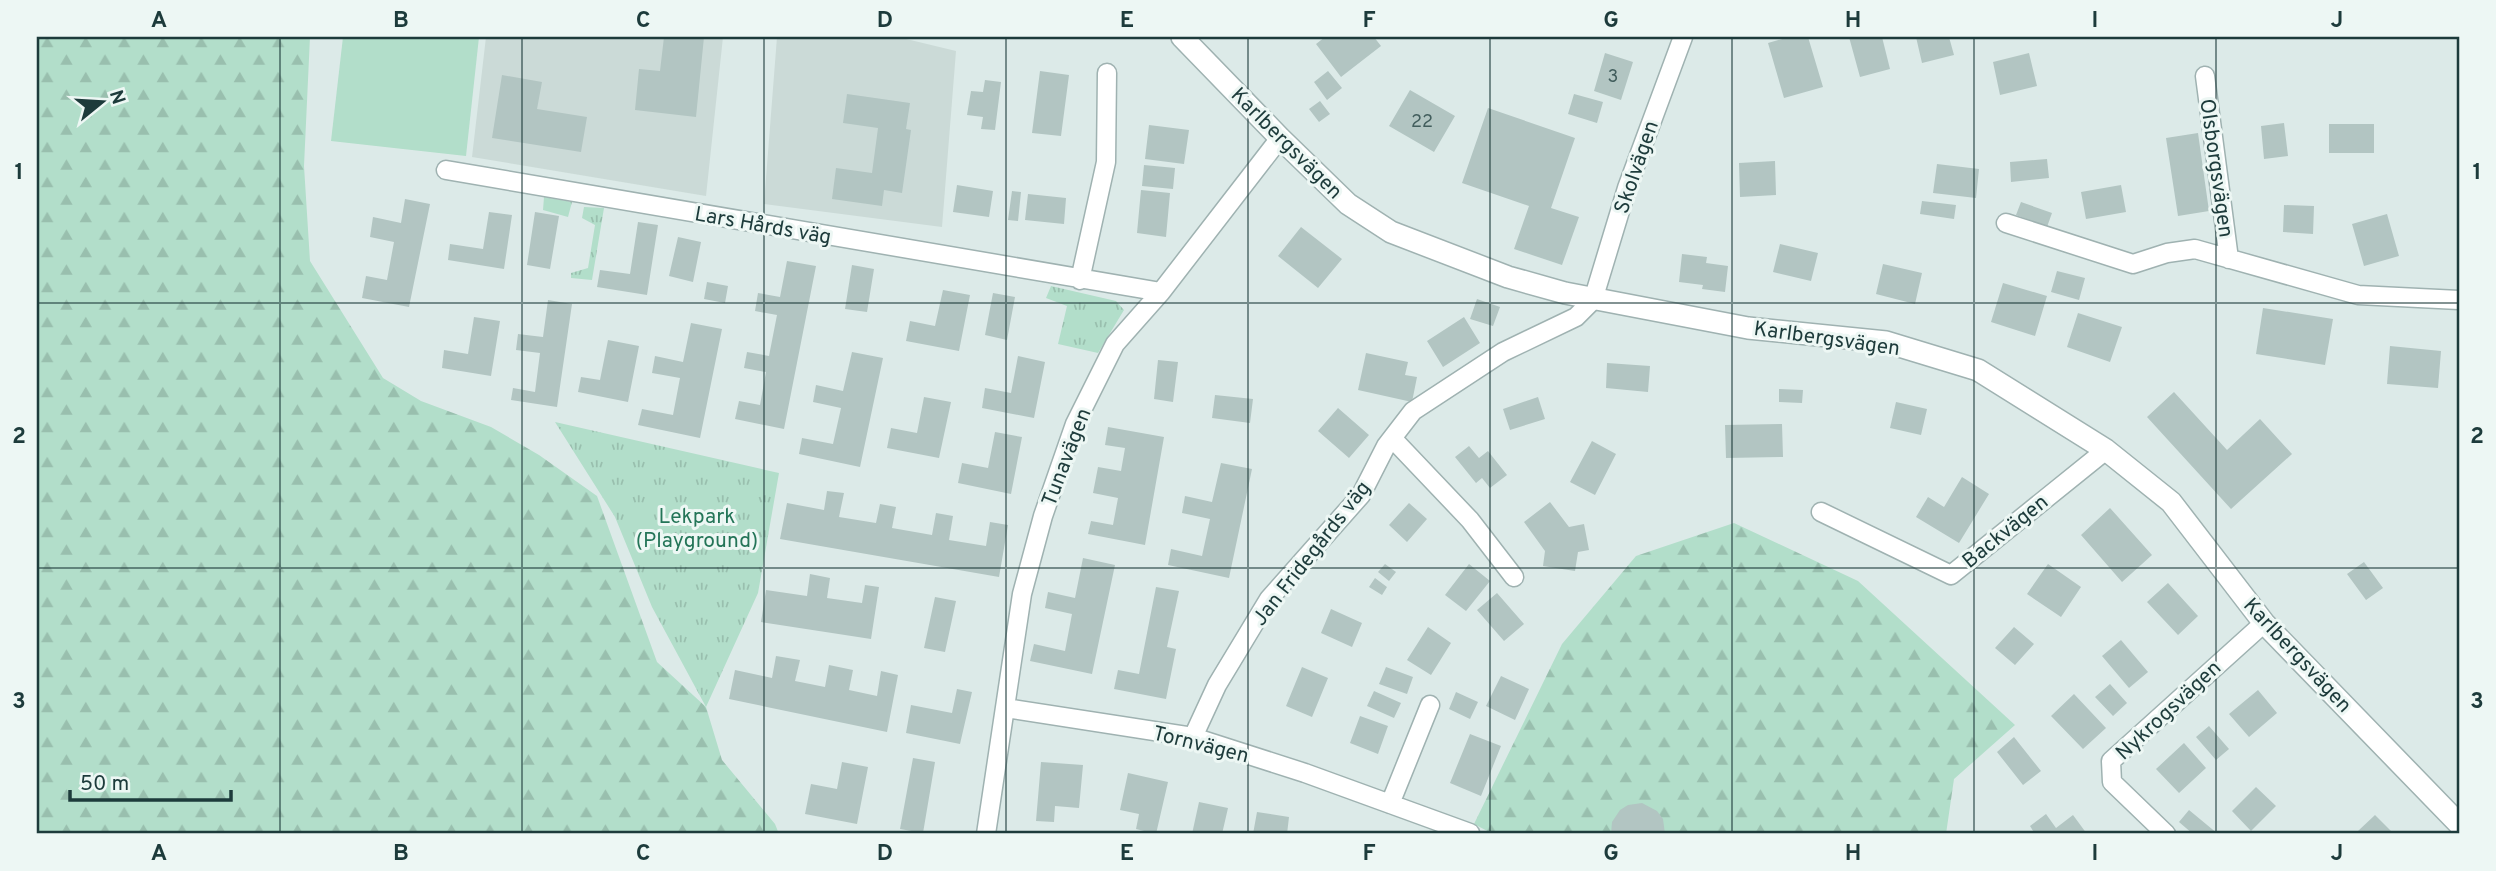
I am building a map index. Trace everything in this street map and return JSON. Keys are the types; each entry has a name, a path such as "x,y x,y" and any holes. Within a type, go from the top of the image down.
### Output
{"street":[{"name":"Karlbergsvägen","path":"1182,37 1348,204 1391,232 1508,277 1592,300 1748,328 1886,342 1978,370 2106,450 2171,502 2264,623 2459,824"},
{"name":"Skolvägen","path":"1592,300 1627,188 1683,37"},
{"path":"1080,280 1106,162 1107,73"},
{"name":"Olsborgsvägen","path":"2205,76 2230,259"},
{"name":"Tunavägen","path":"986,834 1022,594 1043,516 1075,424 1115,344 1161,292 1280,138"},
{"name":"Lars Hårds väg","path":"446,170 1161,292"},
{"name":"Olsborgsvägen","path":"2006,223 2133,264 2167,253 2195,249 2358,295 2459,300"},
{"name":"Jan Fridegårds väg","path":"1193,737 1217,685 1269,599 1360,495 1392,438 1413,411 1503,352 1576,317 1592,300"},
{"path":"1392,438 1470,520 1514,576"},
{"name":"Backvägen","path":"1821,512 1951,575 2106,450"},
{"name":"Nykrogsvägen","path":"2166,834 2112,782 2111,761 2264,623"},
{"path":"1390,804 1430,705"},
{"name":"Tornvägen","path":"1006,708 1193,737 1470,833"}],"shaded area":[{"path":"486,37 723,37 706,196 472,157"},
{"path":"777,37 898,37 956,51 942,227 764,204"}],"green space":[{"path":"37,37 310,37 304,166 310,261 383,378 421,401 491,427 539,455 597,496 657,662 706,707 722,760 775,824 779,834 37,834"},
{"path":"343,37 479,37 466,156 331,141"},
{"path":"544,197 572,202 568,217 543,210"},
{"path":"584,207 604,208 592,280 571,278 571,273 588,268 595,225 582,218"},
{"path":"1051,286 1116,301 1124,310 1098,353 1058,344 1067,306 1046,298"},
{"name":"Lekpark (Playground)","path":"555,422 779,473 758,593 706,707 652,607 615,517"},
{"path":"1734,523 1858,581 2015,725 1954,779 1946,834 1493,834 1474,824 1562,644 1636,556"}],"building":[{"path":"664,37 704,37 696,117 635,110 639,69 660,71"},
{"path":"1325,37 1374,37 1381,46 1341,77 1316,44"},
{"path":"1789,37 1808,37 1823,87 1784,98 1768,43"},
{"path":"1849,37 1882,37 1890,69 1860,77"},
{"path":"1916,37 1949,37 1954,55 1922,63"},
{"path":"1605,53 1633,62 1621,100 1594,91"},
{"path":"2029,53 2037,86 2000,95 1993,62"},
{"path":"1040,71 1069,75 1061,136 1032,133"},
{"path":"1328,71 1342,88 1327,100 1314,82"},
{"path":"502,75 542,82 537,109 587,117 581,152 492,138"},
{"path":"985,80 1001,82 995,130 981,129 983,117 967,115 971,91 983,92"},
{"path":"1410,90 1455,116 1434,152 1389,126"},
{"path":"847,94 910,103 906,129 911,130 902,193 884,190 882,206 832,199 836,168 872,173 878,128 843,123"},
{"path":"1574,94 1603,102 1597,123 1568,114"},
{"path":"1320,101 1330,114 1319,122 1309,109"},
{"path":"1488,108 1575,138 1551,208 1579,217 1562,265 1514,249 1529,206 1462,183"},
{"path":"2284,123 2288,156 2264,159 2261,126"},
{"path":"2329,124 2374,124 2374,153 2329,153"},
{"path":"1149,125 1189,130 1184,164 1145,159"},
{"path":"2198,133 2209,211 2178,216 2166,138"},
{"path":"2047,159 2049,178 2011,182 2010,162"},
{"path":"1775,161 1776,195 1740,197 1739,163"},
{"path":"1937,164 1979,169 1976,198 1933,193"},
{"path":"1144,165 1175,168 1173,189 1142,186"},
{"path":"957,185 993,191 989,217 953,212"},
{"path":"2121,185 2126,212 2086,219 2081,192"},
{"path":"1141,190 1170,193 1166,237 1137,233"},
{"path":"1012,191 1021,192 1018,221 1008,220"},
{"path":"1028,194 1066,198 1064,224 1025,220"},
{"path":"405,199 430,204 409,307 362,298 366,276 387,280 394,242 370,237 373,217 401,223"},
{"path":"1922,201 1956,205 1954,219 1920,214"},
{"path":"2021,202 2052,213 2047,227 2016,215"},
{"path":"2284,205 2314,206 2313,234 2283,232"},
{"path":"489,212 512,215 504,269 448,260 450,244 483,249"},
{"path":"535,212 559,216 550,269 527,265"},
{"path":"2387,214 2399,256 2364,266 2352,224"},
{"path":"638,222 658,225 647,295 597,287 600,270 630,274"},
{"path":"1301,227 1342,259 1318,288 1278,256"},
{"path":"678,237 701,242 693,282 669,276"},
{"path":"1780,244 1818,253 1811,281 1773,272"},
{"path":"1682,254 1707,257 1706,263 1728,266 1725,292 1702,289 1703,285 1679,282"},
{"path":"787,261 816,266 784,429 735,419 739,401 760,405 766,372 744,368 747,352 769,356 777,315 755,311 758,293 780,297"},
{"path":"1883,264 1922,273 1915,304 1876,294"},
{"path":"852,265 874,269 867,312 845,309"},
{"path":"2057,271 2085,278 2079,300 2051,292"},
{"path":"707,282 728,286 725,303 704,299"},
{"path":"2003,283 2047,296 2035,336 1991,322"},
{"path":"943,290 970,295 959,351 906,341 910,321 935,326"},
{"path":"993,293 1015,297 1007,340 985,335"},
{"path":"1477,299 1500,307 1493,326 1470,319"},
{"path":"548,300 572,304 557,407 511,400 513,388 535,392 540,353 516,350 518,334 543,337"},
{"path":"2263,308 2333,319 2325,365 2256,354"},
{"path":"2078,313 2122,327 2110,362 2067,347"},
{"path":"474,317 500,321 491,376 442,368 444,350 468,354"},
{"path":"1464,317 1480,343 1443,367 1427,341"},
{"path":"691,323 722,329 700,438 638,425 642,409 673,415 680,378 652,373 655,356 683,362"},
{"path":"608,340 639,346 628,402 578,392 581,377 600,380"},
{"path":"2390,346 2441,351 2438,388 2387,384"},
{"path":"852,352 883,358 860,467 799,454 802,438 833,444 841,408 813,402 816,385 843,391"},
{"path":"1366,353 1408,362 1405,375 1417,377 1412,402 1358,390"},
{"path":"1018,356 1045,362 1034,418 982,408 985,388 1011,393"},
{"path":"1158,360 1178,362 1173,402 1154,399"},
{"path":"1607,363 1650,366 1648,392 1606,388"},
{"path":"1779,389 1803,390 1802,403 1779,402"},
{"path":"2174,392 2227,450 2260,419 2292,454 2231,509 2147,417"},
{"path":"1215,395 1253,399 1250,423 1212,418"},
{"path":"924,397 951,402 939,458 887,448 891,428 917,433"},
{"path":"1538,397 1545,419 1510,430 1503,409"},
{"path":"1896,402 1927,409 1921,435 1890,428"},
{"path":"1338,408 1369,435 1349,458 1318,431"},
{"path":"1782,424 1783,457 1726,458 1725,425"},
{"path":"1108,427 1164,437 1145,545 1088,534 1091,521 1113,525 1118,498 1093,493 1098,467 1121,471 1125,448 1105,445"},
{"path":"995,432 1022,437 1011,494 958,483 962,463 988,468"},
{"path":"1592,441 1616,454 1595,495 1570,482"},
{"path":"1469,446 1479,458 1488,451 1507,475 1490,488 1482,478 1476,483 1455,457"},
{"path":"1221,463 1252,469 1229,578 1168,565 1171,549 1202,556 1210,519 1182,513 1185,496 1212,502"},
{"path":"1962,477 1989,494 1959,543 1916,517 1928,497 1944,507"},
{"path":"827,491 844,493 839,517 876,523 880,504 896,507 892,528 932,535 936,513 953,516 949,540 986,546 990,522 1008,525 999,577 780,539 787,503 824,510"},
{"path":"1550,502 1569,527 1584,524 1589,550 1578,552 1575,571 1543,566 1545,551 1524,522"},
{"path":"1409,503 1427,519 1407,542 1389,525"},
{"path":"2110,508 2152,555 2122,582 2081,535"},
{"path":"1083,558 1115,565 1092,674 1030,661 1034,644 1065,651 1072,614 1045,608 1048,592 1075,598"},
{"path":"2364,562 2383,588 2366,600 2347,574"},
{"path":"1385,564 1396,572 1389,581 1378,572"},
{"path":"1469,564 1490,581 1466,611 1445,595"},
{"path":"2048,564 2081,587 2061,617 2027,594"},
{"path":"810,574 830,578 827,598 862,603 865,585 879,587 871,639 761,622 766,590 807,596"},
{"path":"1375,578 1387,587 1382,595 1369,587"},
{"path":"2168,583 2198,616 2178,635 2147,602"},
{"path":"1156,587 1179,591 1167,647 1176,649 1166,699 1114,689 1118,670 1139,674"},
{"path":"1497,593 1524,624 1504,641 1477,610"},
{"path":"935,597 956,601 945,652 924,648"},
{"path":"1331,609 1362,623 1352,647 1321,633"},
{"path":"1428,627 1451,643 1431,675 1407,660"},
{"path":"2014,627 2034,644 2015,665 1995,648"},
{"path":"2121,640 2148,672 2129,688 2102,656"},
{"path":"776,656 800,660 795,681 825,687 829,665 853,670 849,690 877,696 881,671 898,675 887,732 729,699 735,670 772,678"},
{"path":"1302,667 1328,678 1312,717 1286,706"},
{"path":"1386,667 1413,677 1407,694 1379,684"},
{"path":"1501,676 1529,689 1515,720 1486,706"},
{"path":"2110,684 2127,703 2113,716 2095,697"},
{"path":"957,689 972,692 960,744 906,733 911,705 952,713"},
{"path":"2258,690 2277,713 2249,737 2229,714"},
{"path":"1374,691 1401,703 1394,718 1367,706"},
{"path":"1456,692 1478,702 1470,719 1449,709"},
{"path":"2074,694 2106,728 2083,749 2051,716"},
{"path":"1360,716 1388,726 1378,754 1350,743"},
{"path":"2209,726 2229,749 2216,760 2196,737"},
{"path":"1470,734 1501,746 1481,796 1450,783"},
{"path":"2014,737 2041,771 2023,785 1997,752"},
{"path":"2184,743 2206,768 2179,793 2156,769"},
{"path":"913,758 935,762 923,833 900,829"},
{"path":"842,762 868,767 857,824 805,814 811,784 837,789"},
{"path":"1041,762 1083,765 1079,808 1055,806 1054,822 1036,821"},
{"path":"1128,773 1168,782 1156,834 1136,829 1139,814 1120,810"},
{"path":"2256,787 2276,806 2251,831 2232,811"},
{"path":"1199,802 1228,808 1222,834 1192,834"},
{"path":"1642,803 1657,811 1663,819 1665,834 1611,834 1612,822 1620,810 1628,805"},
{"path":"2189,810 2218,834 2193,834 2179,822"},
{"path":"1257,812 1289,817 1287,834 1253,834"},
{"path":"2046,814 2056,828 2073,815 2087,834 2035,834 2030,826"},
{"path":"2375,815 2394,834 2361,834 2358,831"}]}
